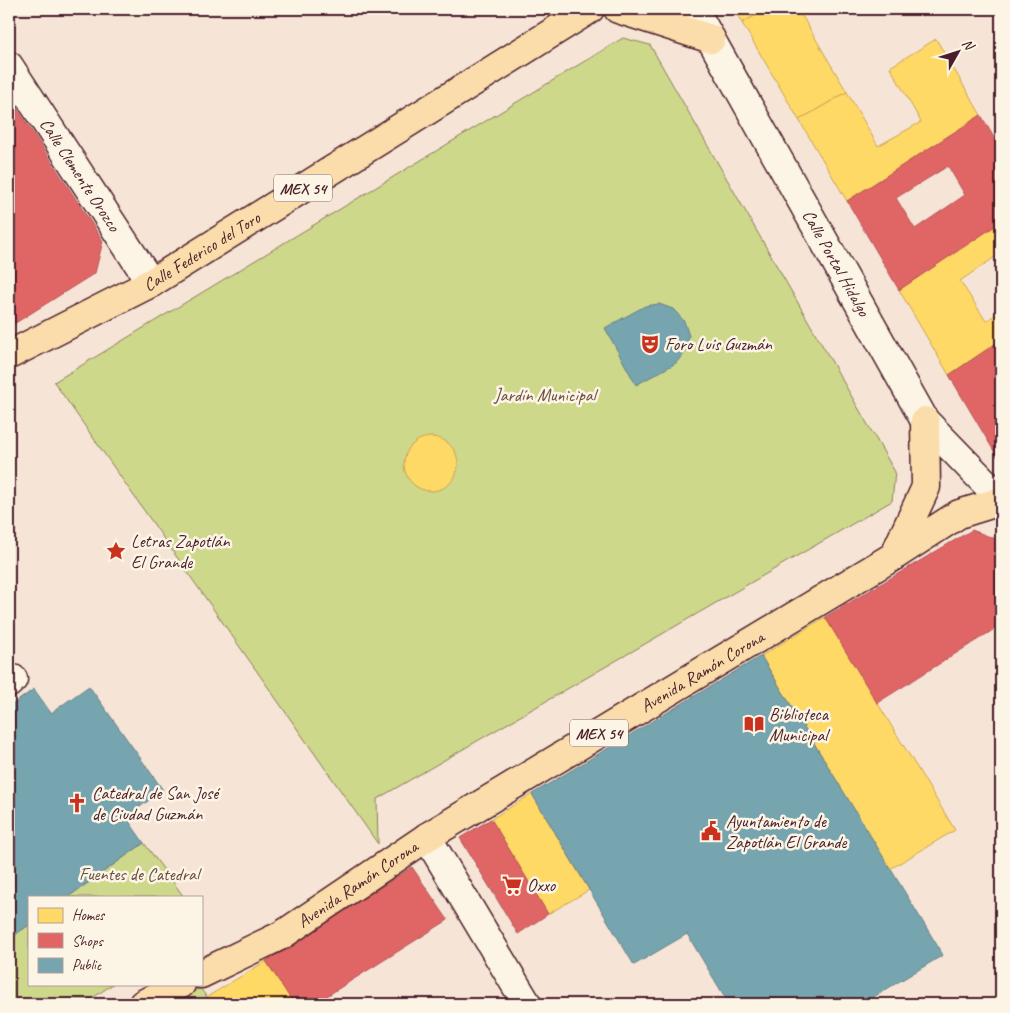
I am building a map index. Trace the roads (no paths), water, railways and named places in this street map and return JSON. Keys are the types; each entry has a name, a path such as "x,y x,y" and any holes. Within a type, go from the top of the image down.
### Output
{"main road":[{"name":"Calle Federico del Toro","path":"9,355 151,283 590,9"},
{"path":"618,9 711,39"},
{"path":"894,556 926,488 925,421"},
{"name":"Avenida Ramón Corona","path":"202,974 282,935 427,837 894,556 959,514 1001,500"},
{"path":"142,1004 178,986"}],"street":[{"name":"Calle Portal Hidalgo","path":"694,9 925,421 1001,500"},
{"name":"Calle Clemente Orozco","path":"9,66 151,283"},
{"path":"427,837 527,1004"}],"place":[{"name":"Foro Luis Guzmán","path":"650,344"},
{"name":"Letras Zapotlán El Grande","path":"116,551"},
{"name":"Biblioteca Municipal","path":"754,724"},
{"name":"Catedral de San José de Ciudad Guzmán","path":"77,803"},
{"name":"Ayuntamiento de Zapotlán El Grande","path":"711,831"},
{"name":"Oxxo","path":"512,885"}],"park label":[{"name":"Jardín Municipal","path":"545,395"},
{"name":"Fuentes de Catedral","path":"139,874"}]}
